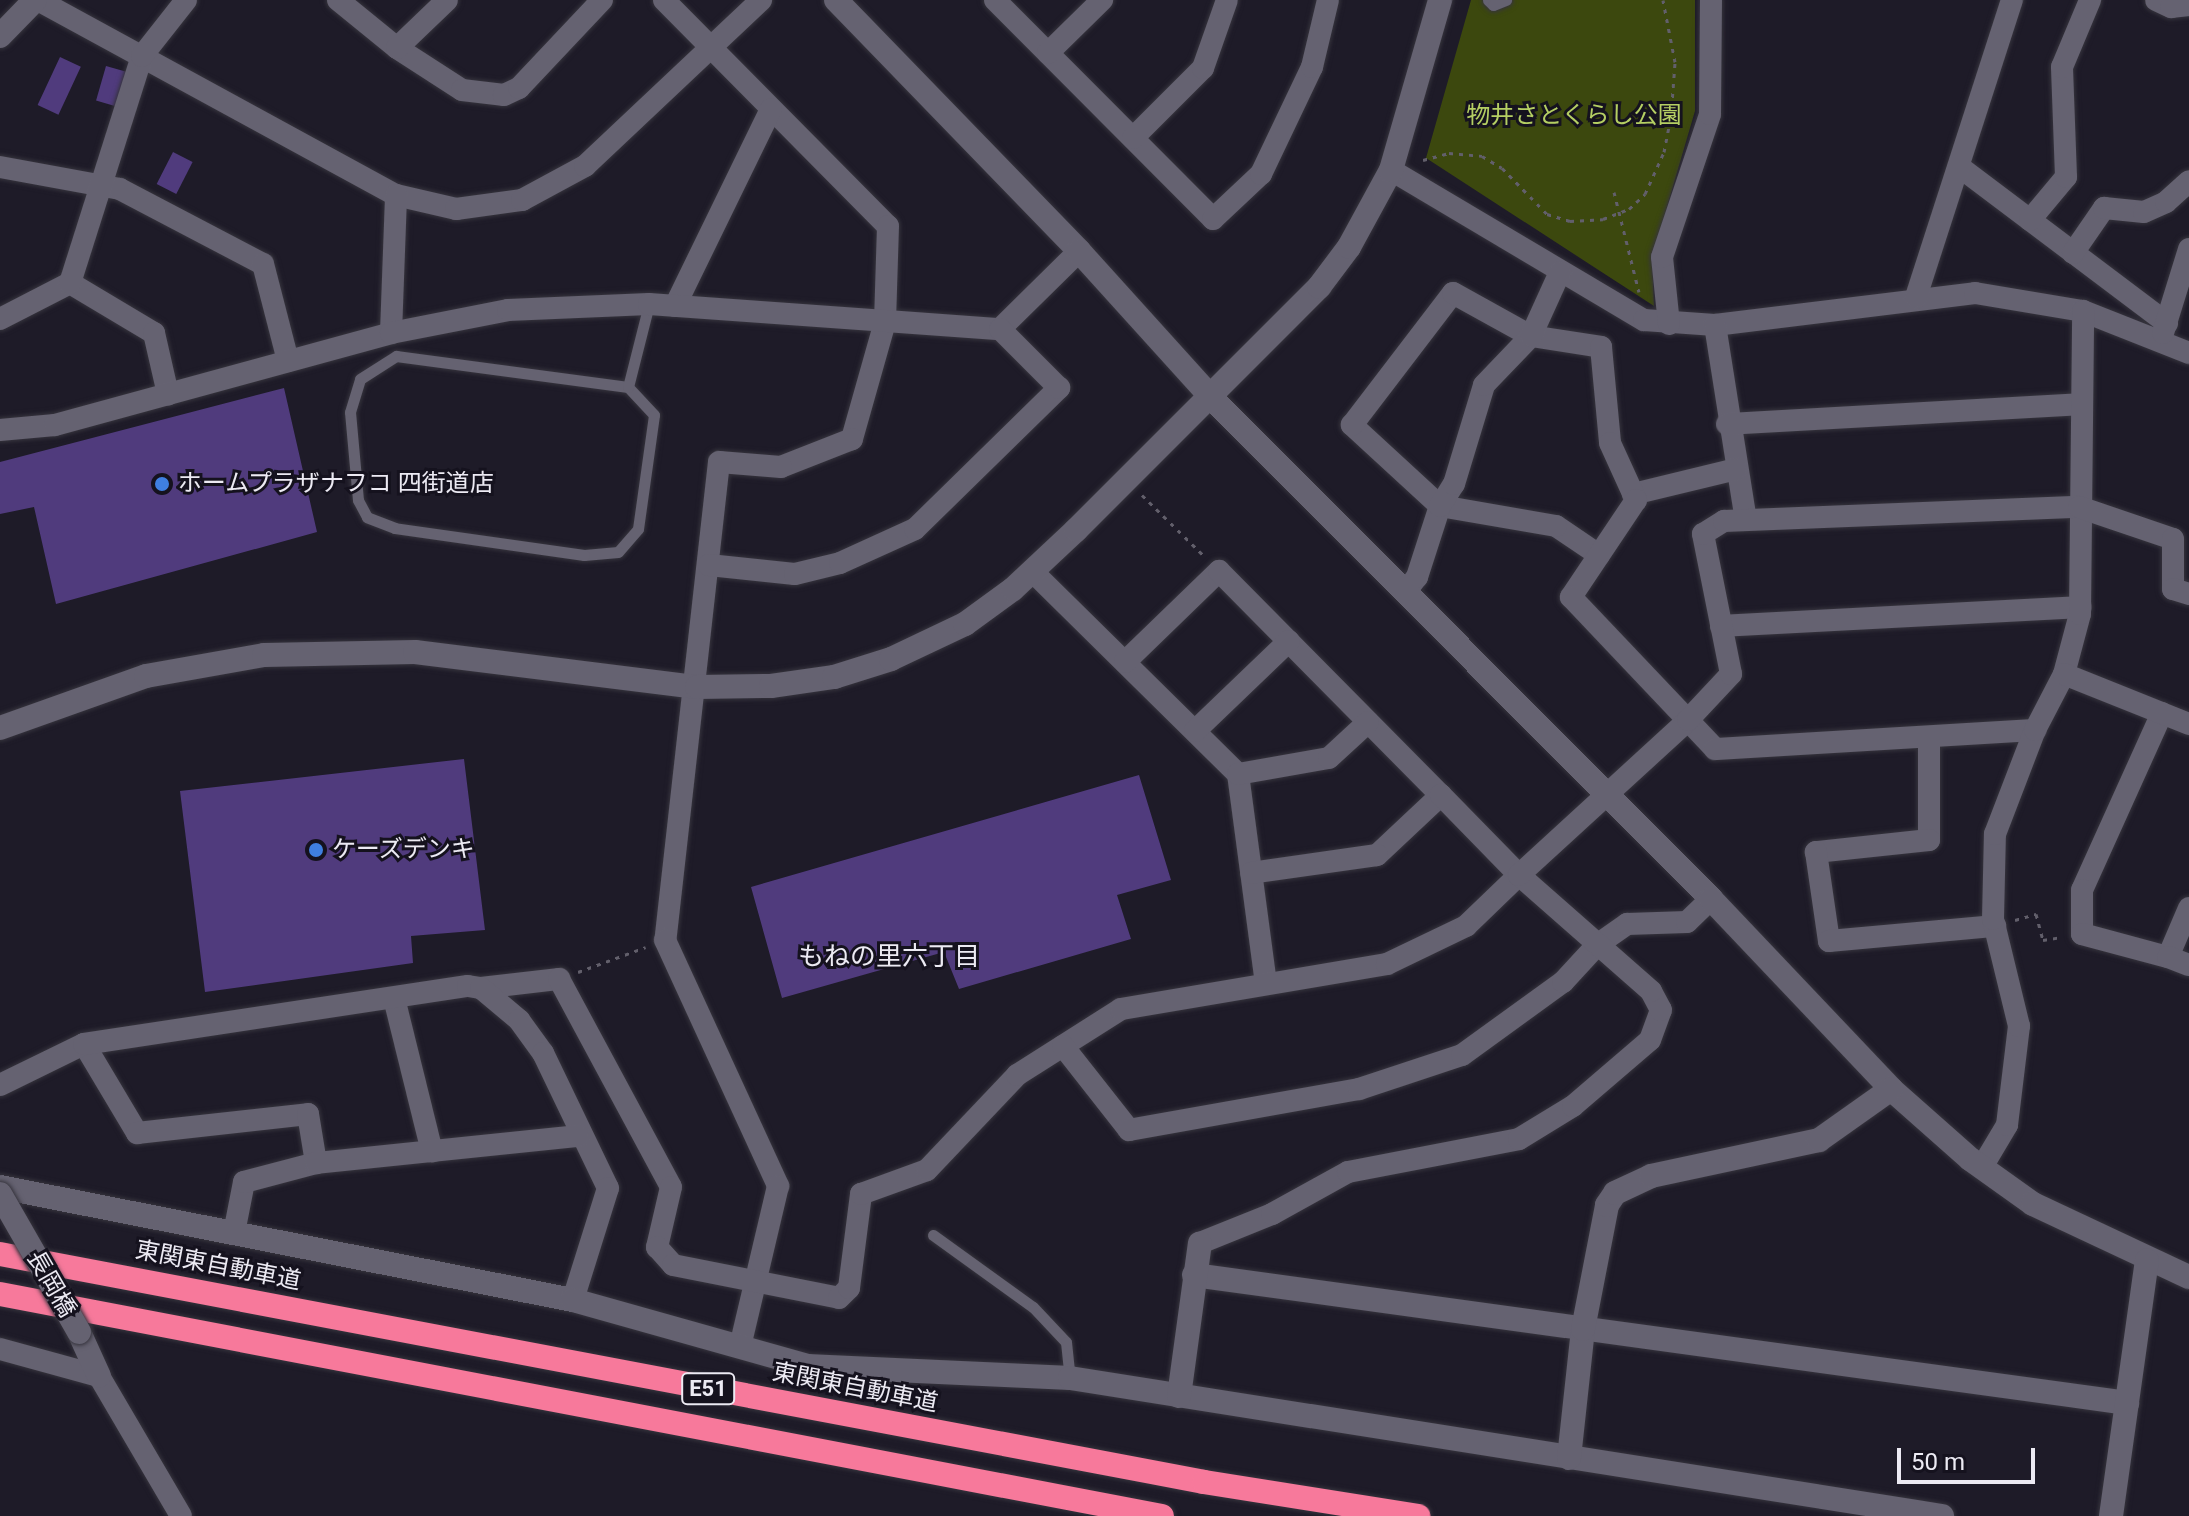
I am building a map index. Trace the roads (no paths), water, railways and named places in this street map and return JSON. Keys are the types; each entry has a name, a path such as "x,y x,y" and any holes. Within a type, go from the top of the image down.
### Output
{"highway":[{"name":"東関東自動車道","path":"0,1254 1204,1482 1418,1516"},
{"name":"E51","path":"0,1294 1162,1516"}],"street":[{"path":"0,36 37,0 396,195 456,209 486,208 556,185 605,150 713,50 761,0"},
{"path":"0,319 70,283 142,56 186,0"},
{"path":"338,0 397,48 462,90 504,95 519,88 602,0"},
{"path":"397,48 447,0"},
{"path":"664,0 888,226 885,322 852,439 781,467 719,462 697,687 665,940 778,1186 753,1281 740,1347"},
{"path":"836,0 1079,251 1212,398 1406,591 1605,796 1711,899 1891,1089 1982,1167 2033,1204 2147,1261 2189,1277"},
{"path":"995,0 1213,219 1261,174 1312,67 1328,0"},
{"path":"1048,53 1102,0"},
{"path":"1133,138 1203,68 1227,0"},
{"path":"0,728 87,694 205,662 340,650 427,653 697,687 834,677 891,659 965,624 1032,571 1128,480 1319,287 1349,247 1391,170 1440,0"},
{"path":"1669,324 1662,257 1710,114 1711,0"},
{"path":"1916,297 1961,168 2012,0"},
{"path":"2030,220 2066,177 2062,67 2090,0"},
{"path":"2156,0 2171,7 2189,5"},
{"path":"675,306 771,109"},
{"path":"0,167 45,179 102,184 263,264 288,361"},
{"path":"1961,168 2073,253 2189,353"},
{"path":"1391,170 1644,320 1715,325 1916,297 2017,296 2164,332"},
{"path":"2073,253 2104,208 2144,212 2166,202 2189,181"},
{"path":"391,333 396,195"},
{"path":"2164,332 2189,249"},
{"path":"1000,329 1079,251"},
{"path":"1406,591 1417,577 1440,506 1454,484 1484,385 1531,336 1560,272"},
{"path":"70,283 154,333 168,394"},
{"path":"1599,555 1556,526 1440,506 1352,425 1453,293 1531,336 1601,347 1610,443 1636,500 1571,597 1715,749 2035,730"},
{"path":"0,430 55,425 391,333 508,310 649,304 1000,329 1059,388 915,529 840,563 795,574 709,565"},
{"path":"1982,1167 2007,1125 2019,1026 1995,926 1995,834 2035,730 2064,674 2080,607 2083,311"},
{"path":"1715,325 1727,424 1746,520"},
{"path":"1727,424 2081,404"},
{"path":"1633,494 1736,469"},
{"path":"0,1085 84,1044 394,998 559,979 671,1187 657,1247 673,1265 839,1298 849,1288 861,1194 927,1170 1017,1075 1121,1009 1387,964 1466,926 1688,720 1731,674 1703,534 1724,521 2079,507 2173,539 2173,589 2189,594"},
{"path":"1032,571 1238,774 1266,983"},
{"path":"1125,662 1219,571 1519,875 1651,991 1661,1010 1650,1040 1573,1106 1519,1139 1348,1172 1272,1214 1200,1243 1179,1396"},
{"path":"1721,626 2080,607"},
{"path":"1195,731 1289,641"},
{"path":"2064,674 2189,724"},
{"path":"2162,713 2082,890 2082,934 2179,961 2189,908"},
{"path":"1238,774 1329,758 1368,722"},
{"path":"1929,737 1929,840 1816,852 1829,941 1995,926"},
{"path":"1251,873 1377,855 1441,795"},
{"path":"1063,1046 1129,1130 1359,1089 1462,1055 1563,982 1597,945 1627,924 1687,922 1711,899"},
{"path":"481,988 519,1020 543,1053 578,1136 608,1188 573,1300"},
{"path":"394,998 432,1151"},
{"path":"84,1044 137,1133 308,1114 316,1163"},
{"path":"1569,1458 1583,1329 1607,1205 1615,1193 1651,1176 1819,1140 1891,1089"},
{"path":"234,1233 244,1182 316,1163 578,1136"},
{"path":"0,1187 573,1300 808,1366 1070,1378 1942,1516"},
{"name":"長岡橋","path":"0,1194 79,1332 99,1376"},
{"path":"2111,1516 2147,1261"},
{"path":"1194,1275 2127,1403"},
{"path":"0,1349 99,1376 181,1516"}],"lane":[{"path":"1488,0 1493,5 1506,0"},
{"path":"628,387 649,304"},
{"path":"396,356 628,387 654,415 638,529 618,552 584,555 395,528 367,517 358,500 350,412 360,379 396,356"},
{"path":"933,1235 1033,1307 1066,1342 1070,1378"}],"place":[{"name":"ホームプラザナフコ 四街道店","path":"162,484"},
{"name":"ケーズデンキ","path":"316,850"}],"district":[{"name":"もねの里六丁目","path":"889,957"}],"park label":[{"name":"物井さとくらし公園","path":"1574,116"}]}
